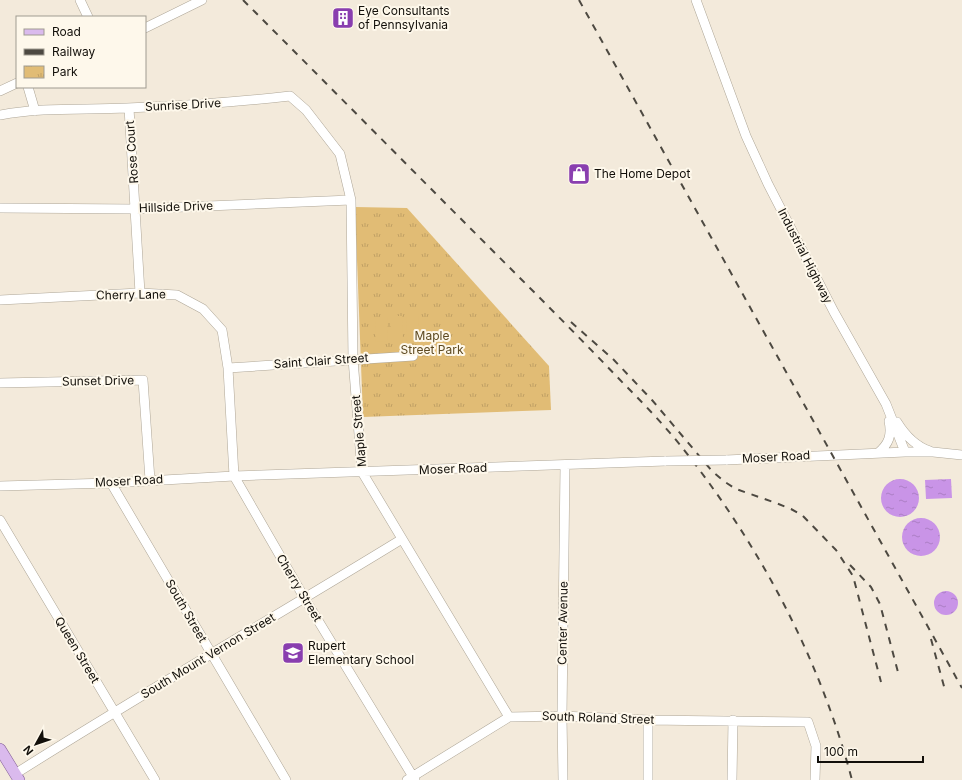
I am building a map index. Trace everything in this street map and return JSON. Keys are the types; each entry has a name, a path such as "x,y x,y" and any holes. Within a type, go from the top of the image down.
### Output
{"main road":[{"path":"0,749 17,777"}],"street":[{"path":"80,0 88,16"},
{"path":"146,28 202,0"},
{"name":"Industrial Highway","path":"696,0 746,136 768,184 834,312 886,404 905,452"},
{"path":"0,91 16,83"},
{"path":"28,88 35,111"},
{"name":"Sunrise Drive","path":"0,115 35,111 129,108 234,102 290,96 306,110 340,154"},
{"name":"Rose Court","path":"129,108 140,293"},
{"name":"Maple Street","path":"340,154 351,200 353,359 362,472 509,717"},
{"name":"Hillside Drive","path":"0,208 136,209 351,200"},
{"name":"Cherry Lane","path":"0,300 140,293 177,295 203,309 222,330 228,368 234,476"},
{"name":"Saint Clair Street","path":"228,368 413,356"},
{"name":"Sunset Drive","path":"0,383 143,380 150,480"},
{"path":"886,404 903,431 924,449 933,452"},
{"path":"878,453 890,438 891,430 886,404"},
{"path":"905,452 933,452 962,455"},
{"name":"Moser Road","path":"0,486 234,476 726,460 905,452"},
{"name":"Center Avenue","path":"563,780 562,716 565,466"},
{"name":"Cherry Street","path":"234,476 412,779"},
{"name":"South Street","path":"111,482 286,780"},
{"name":"Queen Street","path":"0,520 154,780"},
{"name":"South Mount Vernon Street","path":"17,777 114,712 305,599 402,539"},
{"name":"South Roland Street","path":"509,717 562,716 648,720 808,722 816,746 815,780"},
{"path":"412,779 509,717"},
{"path":"648,720 648,780"},
{"path":"732,780 733,720"}],"green space":[{"name":"Maple Street Park","path":"355,207 407,208 549,366 551,410 363,417"},
{"path":"391,316 402,316 403,341 391,341"},
{"path":"406,316 418,316 419,340 407,341"},
{"path":"375,317 387,317 388,341 376,342"}],"water":[{"path":"900,479 910,482 916,488 919,498 916,508 910,514 900,517 890,514 884,508 881,498 884,488 890,482"},
{"path":"951,479 952,498 926,499 925,480"},
{"path":"921,518 931,521 937,527 940,537 937,547 931,553 921,556 911,553 905,547 902,537 905,527 911,521"},
{"path":"941,591 951,591 958,598 958,608 951,615 941,615 934,608 934,598"}],"railway":[{"path":"243,0 575,334 645,406 681,446 736,522 784,604 823,690 839,735 852,780"},
{"path":"579,0 962,688"},
{"path":"571,322 613,359 652,400 712,471 736,489 776,503 802,515 836,550 853,576 881,682"},
{"path":"850,565 871,587 880,604 899,676"},
{"path":"931,639 945,690"}],"place":[{"name":"Eye Consultants of Pennsylvania","path":"343,18"},
{"name":"The Home Depot","path":"579,174"},
{"name":"Rupert Elementary School","path":"293,653"}]}
